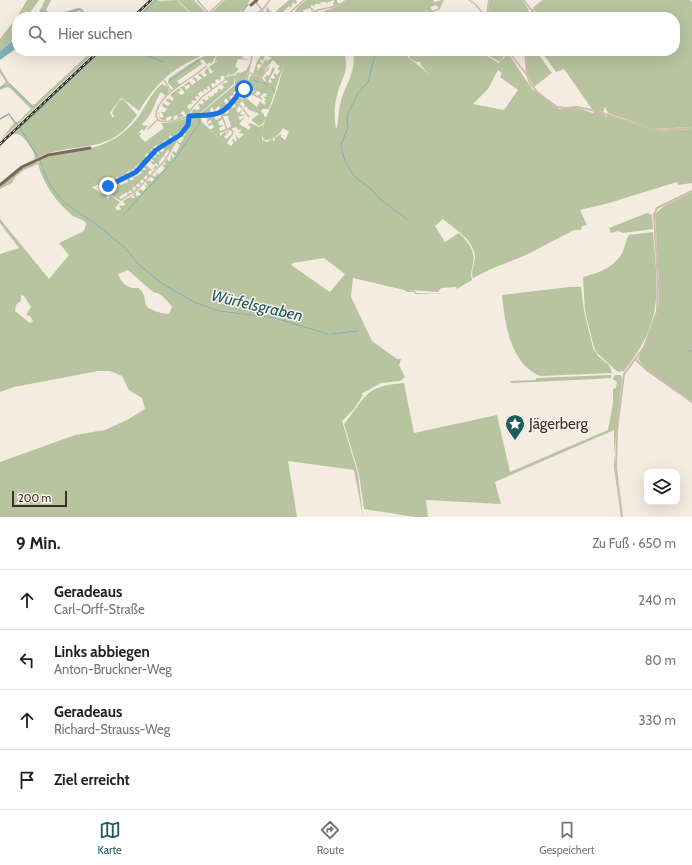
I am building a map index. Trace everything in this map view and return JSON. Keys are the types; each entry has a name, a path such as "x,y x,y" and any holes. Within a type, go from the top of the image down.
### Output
{"main road":[{"path":"251,5 255,0"},
{"path":"0,186 22,167 48,155 90,148"}],"street":[{"path":"196,0 208,12"},
{"path":"210,12 223,0"},
{"path":"255,0 262,10"},
{"path":"259,12 270,0"},
{"path":"291,12 304,0"},
{"path":"312,12 317,9 334,7 342,4 346,0"},
{"path":"431,12 439,9 443,0"},
{"path":"469,0 482,12"},
{"path":"487,12 489,0"},
{"path":"524,0 532,11 544,0"},
{"path":"158,119 167,122 189,116 214,115 221,112 235,99 242,88 250,73 252,56"},
{"path":"512,56 527,75 537,92 559,108 577,107 596,111 654,130 692,128"},
{"path":"525,56 527,75"},
{"path":"259,70 266,60"},
{"path":"158,119 157,110 171,91 206,66"},
{"path":"262,66 268,70"},
{"path":"250,73 261,78 269,67"},
{"path":"164,80 171,91"},
{"path":"180,135 156,150 136,172 110,185 105,190 121,200 135,192 165,160 188,125 191,110 199,100 224,80"},
{"path":"242,88 262,99"},
{"path":"235,99 249,117"},
{"path":"221,112 228,133"},
{"path":"148,129 158,119"},
{"path":"622,517 616,468 616,443 623,378 644,347 657,311 658,282 654,212 663,205 692,191"},
{"path":"635,359 648,371 692,402"}],"green space":[{"path":"27,0 39,0 31,12 20,12"},
{"path":"45,0 51,0 46,10 50,12 39,12"},
{"path":"154,0 177,0 189,12 141,12"},
{"path":"178,0 194,0 205,12 190,12"},
{"path":"225,0 250,0 243,12 241,12 246,5 240,12 212,12"},
{"path":"289,0 296,0 297,3 295,4 293,2 291,8 289,6 283,12 275,12"},
{"path":"306,0 334,0 328,2 327,4 326,2 321,2 320,4 315,4 315,6 311,5 311,8 314,9 312,11 310,8 303,10 304,12 295,12"},
{"path":"334,0 337,0 337,2 341,4 333,6"},
{"path":"347,0 433,0 435,2 442,0 439,8 436,5 430,7 433,11 436,10 431,12 427,12 426,10 426,12 320,12 339,6"},
{"path":"490,0 523,0 529,11 489,12"},
{"path":"545,0 690,0 692,2 692,127 653,129 608,113 605,107 603,112 592,109 564,69 556,72 545,56 680,56 680,12 536,12 534,11 536,7"},
{"path":"267,7 271,12 266,12"},
{"path":"81,8 85,12 63,12"},
{"path":"12,23 12,40 0,51 0,39"},
{"path":"87,56 91,56 0,141 14,123 9,115 0,120 0,118 9,113 15,122 18,122 31,109 10,88 7,87 0,90 0,87 6,82 0,73 0,68 9,83 32,105 35,104"},
{"path":"95,56 201,56 185,64 160,83 139,111 122,98 120,99 110,113 113,118 114,116 112,113 119,101 123,99 137,115 118,135 100,144 66,149 46,154 26,164 2,181 21,166 33,160 35,157 27,142 19,135 13,135 0,147 0,145"},
{"path":"205,56 216,56 211,64 209,62 207,65 203,59 200,61 202,64 177,81 180,85 174,89 168,83 169,78 196,60"},
{"path":"217,56 243,56 242,58 250,60 238,59 235,66 239,69 234,74 228,76 230,71 226,77 235,75 234,84 199,114 191,114 193,109 198,110 200,107 198,105 199,103 202,105 204,102 202,100 204,99 206,101 209,98 207,96 211,97 214,95 214,92 215,94 218,92 218,88 221,90 224,88 222,84 228,82 224,78 225,76 221,76 220,81 217,79 215,81 216,84 211,84 213,89 211,90 209,86 207,87 208,90 204,89 203,93 201,91 198,94 200,97 196,96 195,98 197,100 193,100 191,102 193,104 189,104 187,107 190,110 186,115 184,111 180,113 184,116 176,119 178,117 177,115 173,117 174,120 168,121 172,118 171,116 166,118 166,121 160,119 158,112 161,118 164,117 161,112 165,112 167,109 162,106 163,103 168,106 170,103 165,100 169,99 168,97 172,101 174,99 170,95 179,88 181,90 178,92 181,95 185,93 180,87 184,85 186,90 190,87 189,84 186,86 184,84 189,81 192,85 196,82 192,78 195,77 198,81 202,78 198,75 200,73 204,77 207,75 204,72 208,67 210,74 213,72 209,67 219,60 214,62"},
{"path":"260,56 265,56 263,61 261,59 260,61 262,63 261,65 257,65 258,71 262,67 265,69 265,72 261,77 253,74 257,61"},
{"path":"267,56 345,56 346,69 336,101 336,129 338,124 339,108 352,73 354,56 408,56 408,57 430,76 420,62 416,62 410,58 410,56 487,56 499,63 505,56 510,56 532,89 559,109 577,108 593,113 594,111 605,114 606,118 607,115 655,131 692,129 692,183 678,185 677,182 609,203 580,210 587,225 582,226 581,230 574,230 526,255 473,278 472,273 475,257 471,245 463,235 443,219 435,226 445,242 459,233 472,251 474,259 471,274 472,280 457,289 456,287 441,288 438,292 410,290 415,291 416,293 445,294 415,294 414,292 407,292 353,278 351,297 372,341 397,359 401,359 399,365 405,377 400,381 381,383 361,394 363,395 354,409 342,421 358,474 363,517 354,470 288,461 297,517 0,517 0,462 75,435 105,430 127,420 145,409 142,398 129,390 122,376 110,371 98,371 14,387 0,392 0,254 19,248 0,223 0,219 49,279 69,255 59,243 84,231 86,224 84,221 73,216 51,193 38,164 24,170 16,176 12,183 0,189 0,186 22,168 35,162 38,163 39,160 46,157 83,150 116,138 126,131 135,121 154,92 162,84 168,87 169,92 166,96 161,92 150,114 142,124 144,126 148,125 144,131 142,129 139,132 141,134 139,136 145,142 164,128 161,123 171,123 187,118 187,123 172,139 173,137 170,135 170,141 168,142 166,139 162,143 163,145 156,150 158,147 156,145 153,148 155,150 154,151 152,149 148,158 148,153 145,156 147,159 135,167 137,170 134,173 134,168 131,171 132,174 130,174 130,170 126,173 128,176 121,176 122,178 125,177 122,179 116,177 117,181 113,183 114,177 110,179 112,183 108,185 108,181 101,187 94,182 97,185 92,187 103,195 106,192 110,195 107,195 106,197 108,199 111,196 120,202 115,208 117,210 121,210 119,205 123,206 125,204 123,201 133,195 131,198 135,198 133,194 136,192 136,196 141,195 138,191 140,189 143,191 146,188 144,184 148,187 146,182 149,180 152,182 154,179 151,177 149,179 152,175 155,177 157,174 154,172 161,175 159,174 165,168 162,165 167,164 164,163 167,159 170,162 171,154 173,158 175,156 172,153 173,151 176,153 180,145 177,143 179,140 179,143 181,143 184,137 180,136 181,134 184,136 186,134 183,133 189,125 192,117 200,116 201,119 202,116 213,115 216,120 221,118 221,114 223,119 218,122 219,125 224,125 219,128 220,131 226,129 226,131 220,133 220,136 225,132 227,134 224,137 226,139 232,134 231,131 234,133 227,143 231,146 234,142 232,141 233,138 235,142 237,140 235,134 239,139 244,134 238,133 242,130 240,129 237,131 238,129 236,127 231,129 235,132 228,130 227,128 231,127 228,116 223,116 223,111 226,114 229,112 228,108 230,106 233,108 236,106 233,102 236,101 239,106 236,110 238,113 242,110 240,114 245,115 238,117 240,120 246,116 239,124 249,130 251,127 248,125 250,123 259,127 263,124 263,130 285,61 269,109 262,109 261,112 266,117 264,122 259,126 251,120 259,114 256,112 254,115 255,112 249,110 246,106 244,108 245,104 242,101 239,104 237,99 238,96 242,100 245,95 240,94 243,91 248,93 245,97 257,107 260,101 264,105 266,103 263,96 266,97 267,94 264,93 260,97 256,96 260,95 260,92 257,91 255,95 252,94 255,91 250,90 248,86 245,89 244,88 251,75 262,78 265,82 266,80 264,78 267,75 269,76 273,67 275,69 268,82 271,83 272,81 270,79 274,79 275,77 273,75 275,73 277,75 280,71 277,69 280,66 273,60 266,68 263,66 265,62 272,58","holes":["498,70 502,73 500,77 518,90 504,110 473,104 488,89","203,117 208,119 206,124 210,120 212,122 207,125 210,126 212,124 214,127 212,129 202,122 201,119","283,128 289,132 285,140 281,137 281,134 275,138 274,142 272,139 267,142 262,140 263,130 264,140 270,140 280,133","324,258 345,274 330,292 291,265 293,263","128,270 153,292 166,299 172,307 169,314 147,307 141,290 139,288 129,287 121,281 118,274","21,295 24,296 31,307 26,315 30,316 33,321 30,323 15,311 16,305 21,301"]},
{"path":"489,56 504,56 500,62"},
{"path":"526,56 540,56 552,73 534,87 527,74"},
{"path":"250,63 246,80 244,81 246,81 239,91 238,87 236,89 238,92 236,95 235,91 233,93 235,97 233,95 229,97 233,100 229,103 226,98 224,101 227,105 220,111 218,110 220,108 219,106 215,109 216,113 213,113 214,110 212,107 210,109 211,113 200,114 236,84 235,75 238,72 240,73 246,70"},
{"path":"177,137 170,152 168,150 164,155 166,158 163,156 159,162 159,166 156,163 154,165 158,167 153,170 155,166 149,161 150,159 151,162 154,161 151,158 157,157 154,154 156,152 157,155 160,154 158,151 159,150 161,152 164,151 164,147"},
{"path":"146,165 153,171 151,173 152,171 150,170 148,173 150,175 148,178 146,175 144,178 146,180 143,183 144,181 142,179 140,182 142,184 140,186 139,183 136,185 139,188 136,190 135,186 132,188 134,191 130,194 132,192 131,190 128,192 129,194 126,197 128,194 127,192 119,197 120,199 107,190 108,188 110,190 118,186 117,183 115,184 118,182 120,185 128,182 127,178 131,176 129,178 130,180 134,180 133,176 136,173 134,176 135,177 142,173 141,171 138,172 142,169 145,170 146,169 143,167"},
{"path":"692,192 692,401 648,371 638,359 658,311 659,282 655,214 664,206"},
{"path":"647,213 652,215 653,229 623,233 618,231 611,233 609,228"},
{"path":"653,232 657,289 652,321 646,337 637,353 624,371 618,372 597,353 594,347 585,311 583,277 599,272 613,264 621,255 629,235"},
{"path":"569,287 581,287 584,311 593,348 598,356 609,365 612,373 540,376 530,370 522,362 511,342 507,330 502,295"},
{"path":"611,375 611,378 596,379 511,383 510,381 536,380 536,378"},
{"path":"615,375 620,375 622,378 614,454 614,430 495,482 501,504 426,500 428,517 415,517 364,509 359,474 344,424 368,394 381,387 391,384 404,383 414,433 497,415 510,472 608,430 613,403 613,389 616,388 617,382 613,379"},
{"path":"614,454 621,517 614,468"}],"water":[{"path":"12,41 12,52 0,60 0,51"}],"waterway":[{"path":"143,12 156,0"},
{"path":"242,12 248,5"},
{"path":"69,12 79,9 83,12"},
{"path":"40,10 45,12"},
{"path":"20,128 96,56"},
{"path":"148,56 163,62"},
{"path":"375,56 368,82 358,93 349,111 347,118 348,127 341,145 345,162 355,177 371,189 382,201 407,219"},
{"path":"169,81 198,61"},
{"path":"253,80 259,82"},
{"path":"263,83 268,85"},
{"path":"10,84 32,106"},
{"path":"0,88 5,85"},
{"path":"272,87 275,93"},
{"name":"Würfelsgraben","path":"0,119 9,114 20,128 38,157"},
{"path":"123,215 175,159 200,122 198,118"},
{"name":"Würfelsgraben","path":"40,161 42,166"},
{"name":"Würfelsgraben","path":"43,169 52,187 69,206 97,225 125,248"},
{"name":"Würfelsgraben","path":"127,250 139,265 163,284 194,302 219,311 275,318 328,334"},
{"name":"Würfelsgraben","path":"331,334 358,331"},
{"path":"688,352 692,350"}],"railway":[{"path":"138,12 151,0"},
{"path":"0,144 94,56"}],"place":[{"name":"Jägerberg","path":"515,441"}],"route":[{"path":"108,186 129,177 140,170 156,150 180,135 188,125 189,116 217,114 235,99 242,88 244,89"}]}
